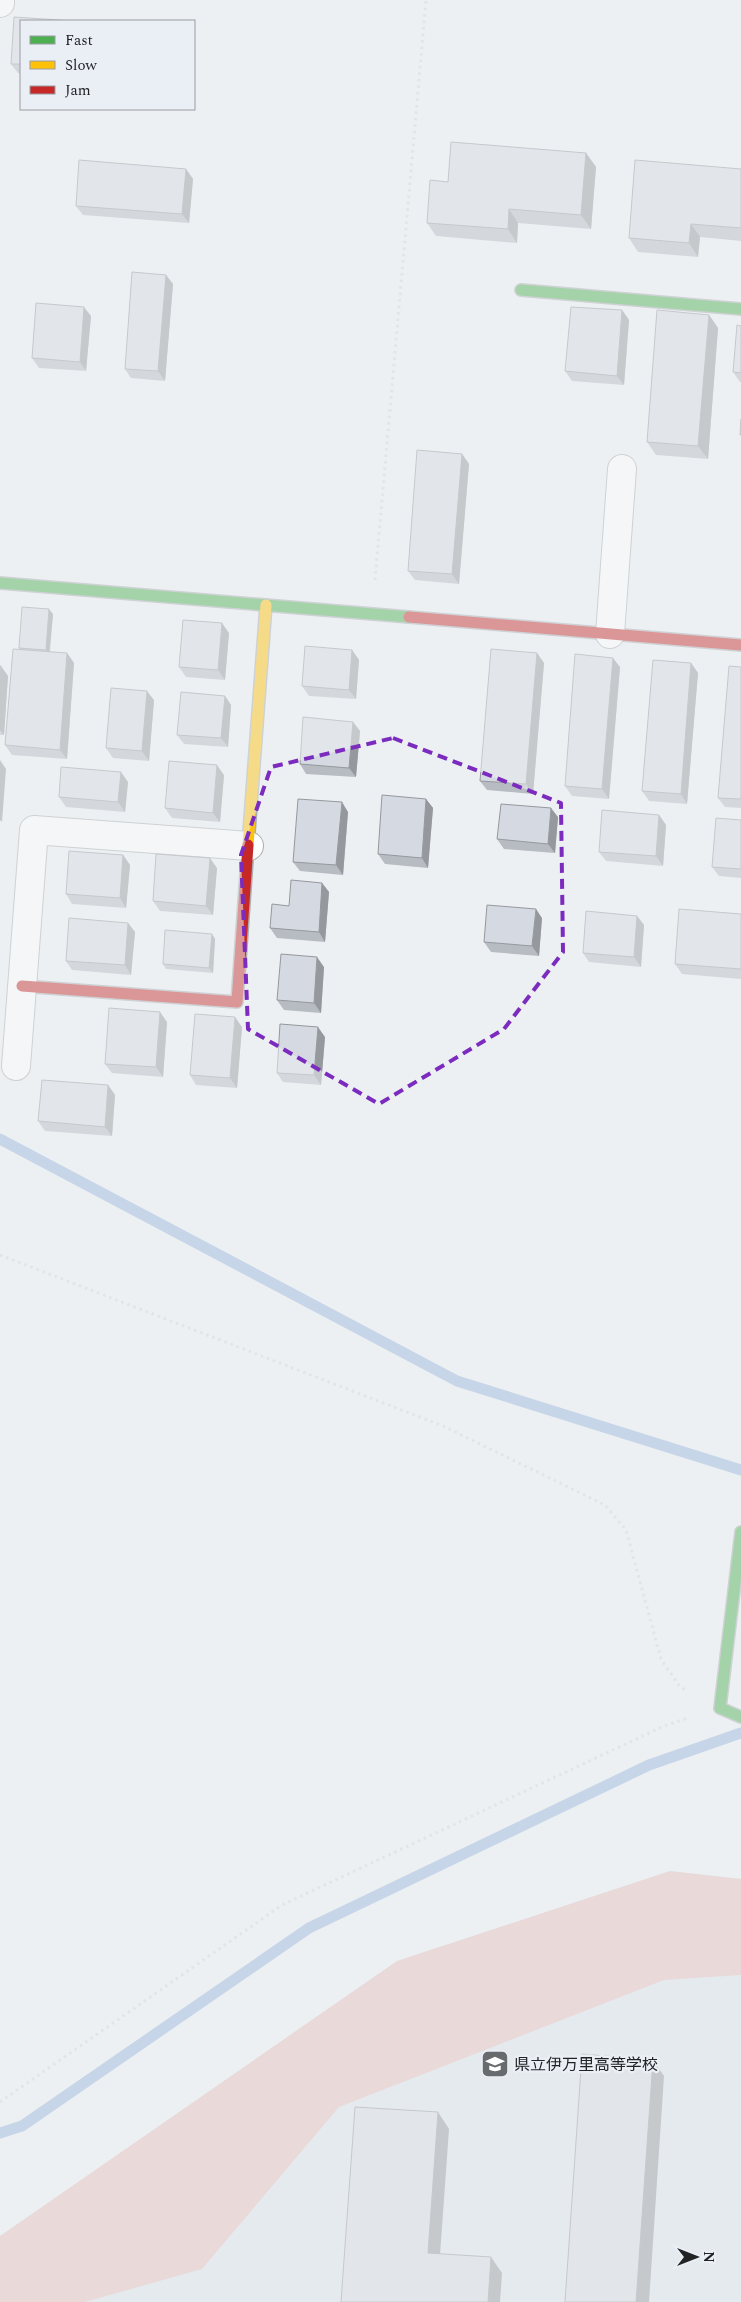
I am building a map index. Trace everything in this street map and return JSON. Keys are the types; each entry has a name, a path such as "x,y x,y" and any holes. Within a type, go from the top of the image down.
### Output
{"street":[{"path":"521,290 741,309"},
{"path":"610,634 622,469"},
{"path":"0,583 741,645"},
{"path":"22,986 237,1002 266,605"},
{"path":"16,1066 34,830 248,846"},
{"path":"741,1532 720,1708 741,1717"}],"path":[{"path":"372,614 426,0"},
{"path":"0,1255 443,1426 605,1505 626,1530 661,1659 680,1687 720,1708"},
{"path":"0,2102 282,1905 664,1726 720,1708"}],"highlighted area":[{"path":"393,738 561,803 563,952 504,1029 379,1104 248,1029 241,855 271,767"}],"shaded area":[{"name":"県立伊万里高等学校","path":"670,1871 741,1879 741,2302 0,2302 0,2236 397,1961"},
{"path":"670,1871 741,1879 741,1975 664,1980 339,2107 202,2269 85,2302 0,2302 0,2236 397,1961"}],"building":[{"path":"14,17 59,20 20,20 20,64 11,64"},
{"path":"451,142 586,153 581,215 509,209 508,229 427,223 430,180 448,182"},
{"path":"79,160 186,169 182,214 76,206"},
{"path":"635,160 741,169 741,228 691,224 689,243 629,238"},
{"path":"132,272 166,275 158,371 125,369"},
{"path":"36,303 84,307 80,362 32,358"},
{"path":"571,307 622,310 617,376 565,371"},
{"path":"657,310 709,315 698,446 647,442"},
{"path":"737,325 741,326 741,373 733,372"},
{"path":"417,450 462,454 452,574 408,571"},
{"path":"22,607 49,609 46,650 19,648"},
{"path":"183,620 222,623 218,670 179,667"},
{"path":"305,646 352,650 349,690 302,686"},
{"path":"13,649 67,653 60,750 5,745"},
{"path":"491,649 537,653 526,784 480,781"},
{"path":"575,654 613,658 602,789 565,786"},
{"path":"653,660 691,663 681,794 642,791"},
{"path":"729,666 741,667 741,799 718,798"},
{"path":"111,688 147,691 142,751 106,748"},
{"path":"181,692 225,696 221,738 177,735"},
{"path":"303,717 353,722 349,768 300,764"},
{"path":"169,761 217,765 213,813 165,808"},
{"path":"61,767 121,772 118,802 59,797"},
{"path":"382,795 426,799 422,858 378,854"},
{"path":"298,799 342,802 336,865 293,862"},
{"path":"501,804 551,808 548,844 497,839"},
{"path":"602,810 659,815 656,856 599,852"},
{"path":"716,818 741,820 741,869 712,867"},
{"path":"69,851 123,855 120,898 66,894"},
{"path":"156,854 210,858 206,906 153,901"},
{"path":"291,880 322,883 319,932 270,928 272,904 289,906"},
{"path":"487,905 536,909 532,946 484,942"},
{"path":"679,909 741,914 741,969 675,964"},
{"path":"586,911 637,916 634,957 583,953"},
{"path":"69,918 128,923 125,965 66,961"},
{"path":"165,930 212,934 209,968 163,964"},
{"path":"281,954 317,957 314,1003 277,1000"},
{"path":"109,1008 160,1012 156,1067 105,1064"},
{"path":"195,1014 235,1017 230,1078 190,1075"},
{"path":"280,1024 318,1027 314,1075 277,1073"},
{"path":"42,1080 108,1085 105,1127 38,1121"},
{"path":"582,2054 653,2060 636,2302 565,2302"},
{"path":"355,2107 438,2112 428,2253 491,2257 488,2302 341,2302"}],"waterway":[{"path":"0,1139 457,1381 741,1470"},
{"path":"0,2133 22,2126 309,1928 649,1765 741,1733"}],"traffic: fast":[{"path":"521,290 741,309"},
{"path":"0,583 409,617"},
{"path":"741,1532 720,1708 741,1717"}],"traffic: slow":[{"path":"248,845 266,605"}],"traffic: jam":[{"path":"409,617 741,645"},
{"path":"22,986 237,1002 248,845"}],"place":[{"name":"県立伊万里高等学校","path":"495,2064"}]}
